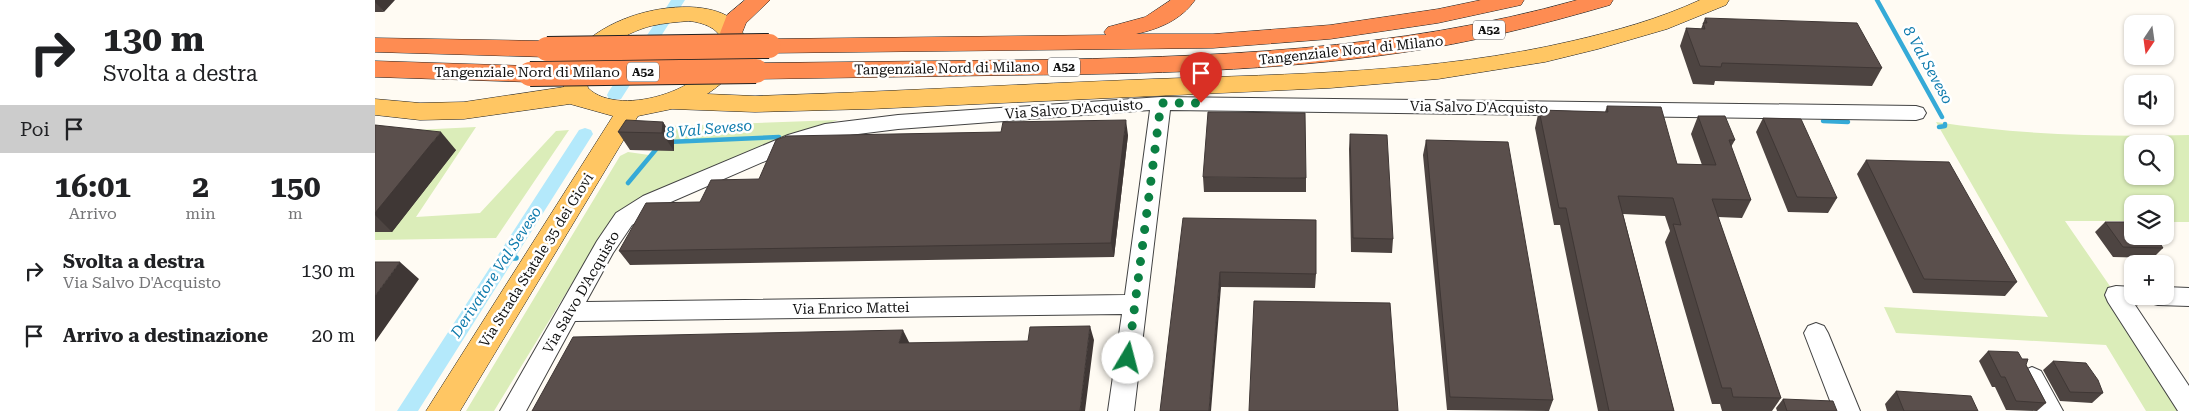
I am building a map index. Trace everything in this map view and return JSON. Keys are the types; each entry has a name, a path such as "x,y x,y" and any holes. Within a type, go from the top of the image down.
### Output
{"highway":[{"path":"732,33 735,20 759,0"},
{"path":"895,45 1108,33 1138,28 1157,20 1173,10 1183,0"},
{"name":"Tangenziale Nord di Milano","path":"375,45 547,49 1213,41 1337,31 1438,16 1513,0"},
{"name":"Tangenziale Nord di Milano","path":"375,69 530,74 1181,65 1286,59 1449,39 1546,17 1602,0"}],"main road":[{"path":"669,101 703,85 719,72 730,58 735,45 732,33 723,23 709,17 695,7 647,19 606,37 591,49 579,63 578,87 595,104 611,108 630,109 669,101 765,104 1299,82 1424,74 1493,66 1560,52 1631,33 1718,0"},
{"path":"703,85 703,94 713,101 723,102"},
{"path":"375,107 397,110 461,111 555,95 578,87"},
{"name":"Via Strada Statale 35 dei Giovi","path":"442,411 630,109"}],"street":[{"name":"Via Salvo D'Acquisto","path":"513,411 605,246 624,219 637,210 795,140 854,126 1161,103 1916,113"},
{"path":"1121,411 1161,103"},
{"path":"2124,295 2117,295 2189,407"},
{"path":"2174,297 2189,297"},
{"name":"Via Enrico Mattei","path":"568,312 1135,304"},
{"path":"1816,333 1847,411"},
{"path":"2029,374 2050,411"}],"green space":[{"path":"838,120 799,133 644,195 626,207 604,231 494,411 466,411 620,156 628,152 649,155 663,137 641,127"},
{"path":"1936,122 1999,130 2124,136 2124,185 2174,185 2174,135 2189,135 2189,222 2174,222 2174,195 2124,195 2124,221 2065,221 2114,292 2186,411 2146,411 2106,345 1896,333 1884,307 2048,317"},
{"path":"375,126 415,130 476,127 416,217 480,213 556,131 569,130 496,238 375,240"}],"building":[{"path":"1705,18 1857,23 1882,68 1722,63 1721,67 1700,66 1686,28 1705,29 1703,23 1707,23"},
{"path":"1607,106 1661,107 1677,164 1716,165 1698,116 1725,116 1735,140 1729,140 1751,200 1712,199 1781,398 1733,397 1731,388 1722,388 1673,224 1681,225 1673,198 1618,196 1674,411 1609,411 1566,208 1559,208 1539,110 1608,112"},
{"path":"1208,112 1305,113 1306,178 1203,177"},
{"path":"1763,118 1801,119 1837,198 1797,197"},
{"path":"626,120 663,122 662,133 618,132"},
{"path":"1126,120 1111,243 619,251 646,203 700,202 711,180 759,179 776,140 787,136 1001,132 1003,122"},
{"path":"375,125 441,132 375,213"},
{"path":"1350,134 1387,135 1393,239 1353,238"},
{"path":"1426,140 1508,142 1553,400 1450,397"},
{"path":"1866,160 1949,162 2017,282 1924,279"},
{"path":"1183,218 1316,220 1316,274 1220,272 1209,411 1160,411"},
{"path":"2105,222 2124,222 2124,245 2161,245 2163,248 2123,247"},
{"path":"375,262 400,262 375,296"},
{"path":"1254,301 1390,303 1398,411 1249,411"},
{"path":"1090,326 1080,411 532,411 573,337 903,330 899,343 1028,341 1030,327"},
{"path":"1988,351 2018,352 2022,359 2028,359 2026,365 2046,403 2016,401 2005,377 2001,377"},
{"path":"2053,361 2086,363 2098,380 2103,393 2070,392"},
{"path":"1896,391 1971,396 1978,411 1904,411"},
{"path":"1783,399 1833,401 1837,411 1787,411"}],"waterway":[{"name":"Derivatore Val Seveso","path":"671,11 678,0"},
{"name":"8 Val Seveso","path":"1877,0 1942,117"},
{"name":"Derivatore Val Seveso","path":"615,95 663,22"},
{"name":"8 Val Seveso","path":"1823,121 1848,122"},
{"name":"8 Val Seveso","path":"1939,127 1945,126 1945,124"},
{"name":"Derivatore Val Seveso","path":"407,411 585,134"},
{"name":"8 Val Seveso","path":"668,142 779,137"},
{"name":"8 Val Seveso","path":"628,183 658,147"},
{"name":"8 Val Seveso","path":"507,258 516,258"}],"route":[{"path":"1128,358 1161,103 1201,103"}]}
